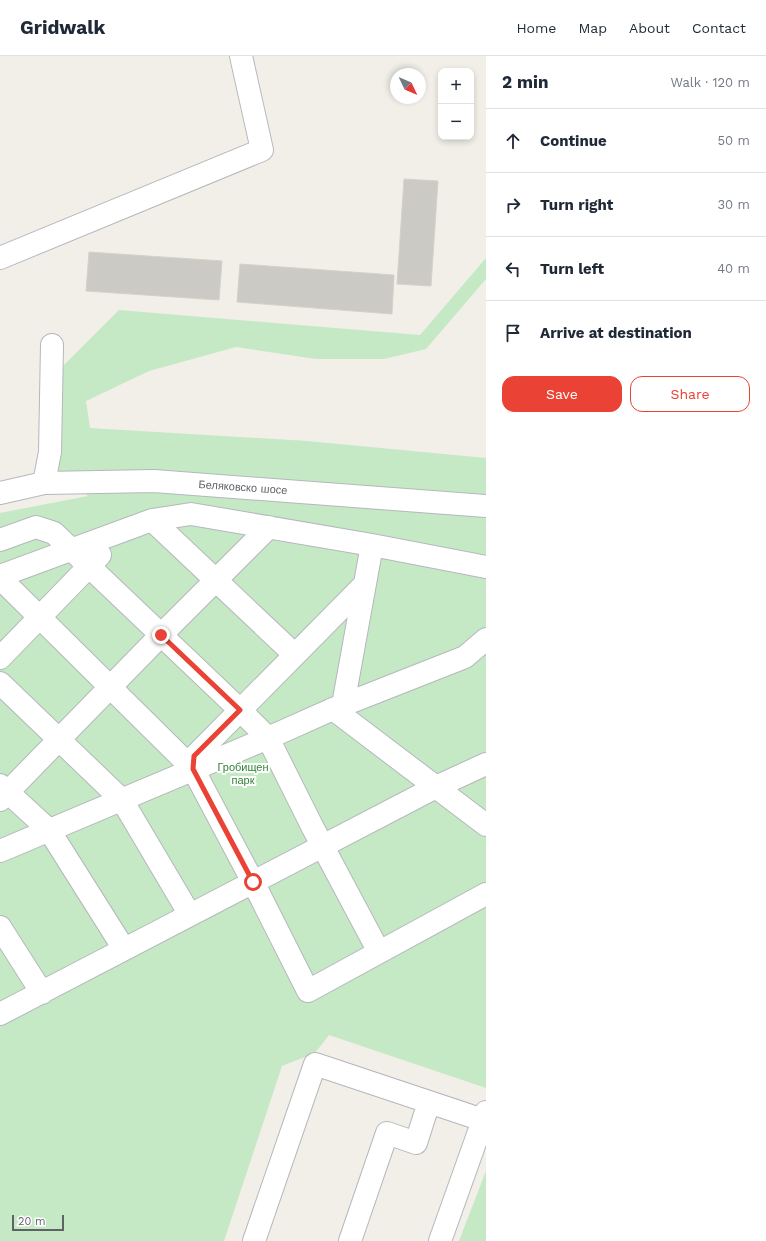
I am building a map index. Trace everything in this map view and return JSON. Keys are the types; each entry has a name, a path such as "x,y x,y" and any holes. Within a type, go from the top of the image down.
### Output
{"street":[{"path":"0,258 262,150 241,56"},
{"path":"44,483 50,452 52,345"},
{"name":"Беляковско шосе","path":"0,493 44,483 154,480 486,506"},
{"path":"486,567 372,545 191,514 152,520 0,577 193,769 308,990 486,894"},
{"path":"152,520 295,655"},
{"path":"0,540 36,526 54,533 73,549 268,738 379,952"},
{"path":"124,949 49,830 2,793 59,740 269,527"},
{"path":"0,658 125,530"},
{"path":"338,707 372,545"},
{"path":"193,769 194,756 364,585"},
{"path":"0,851 338,707 482,650"},
{"path":"0,683 122,800 190,915"},
{"path":"338,707 486,826"},
{"path":"0,1014 436,787 486,764"},
{"path":"0,927 42,992"},
{"path":"254,1241 315,1064 429,1102 485,1118 440,1241"},
{"path":"350,1241 387,1133 416,1143 429,1102"}],"green space":[{"name":"Гробищен парк","path":"486,258 486,279 426,349 384,359 316,359 236,347 149,371 86,401 90,428 307,441 486,458 486,1088 329,1035 315,1053 282,1066 224,1241 0,1241 0,513 88,496 53,465 48,381 119,310 420,335"},
{"path":"486,1171 486,1241 459,1241"}],"building":[{"path":"404,179 438,181 431,286 397,284"},
{"path":"89,252 222,261 219,300 86,291"},
{"path":"240,264 394,275 392,314 237,302"}],"route":[{"path":"161,635 240,710 194,756 193,769 253,882"}]}
